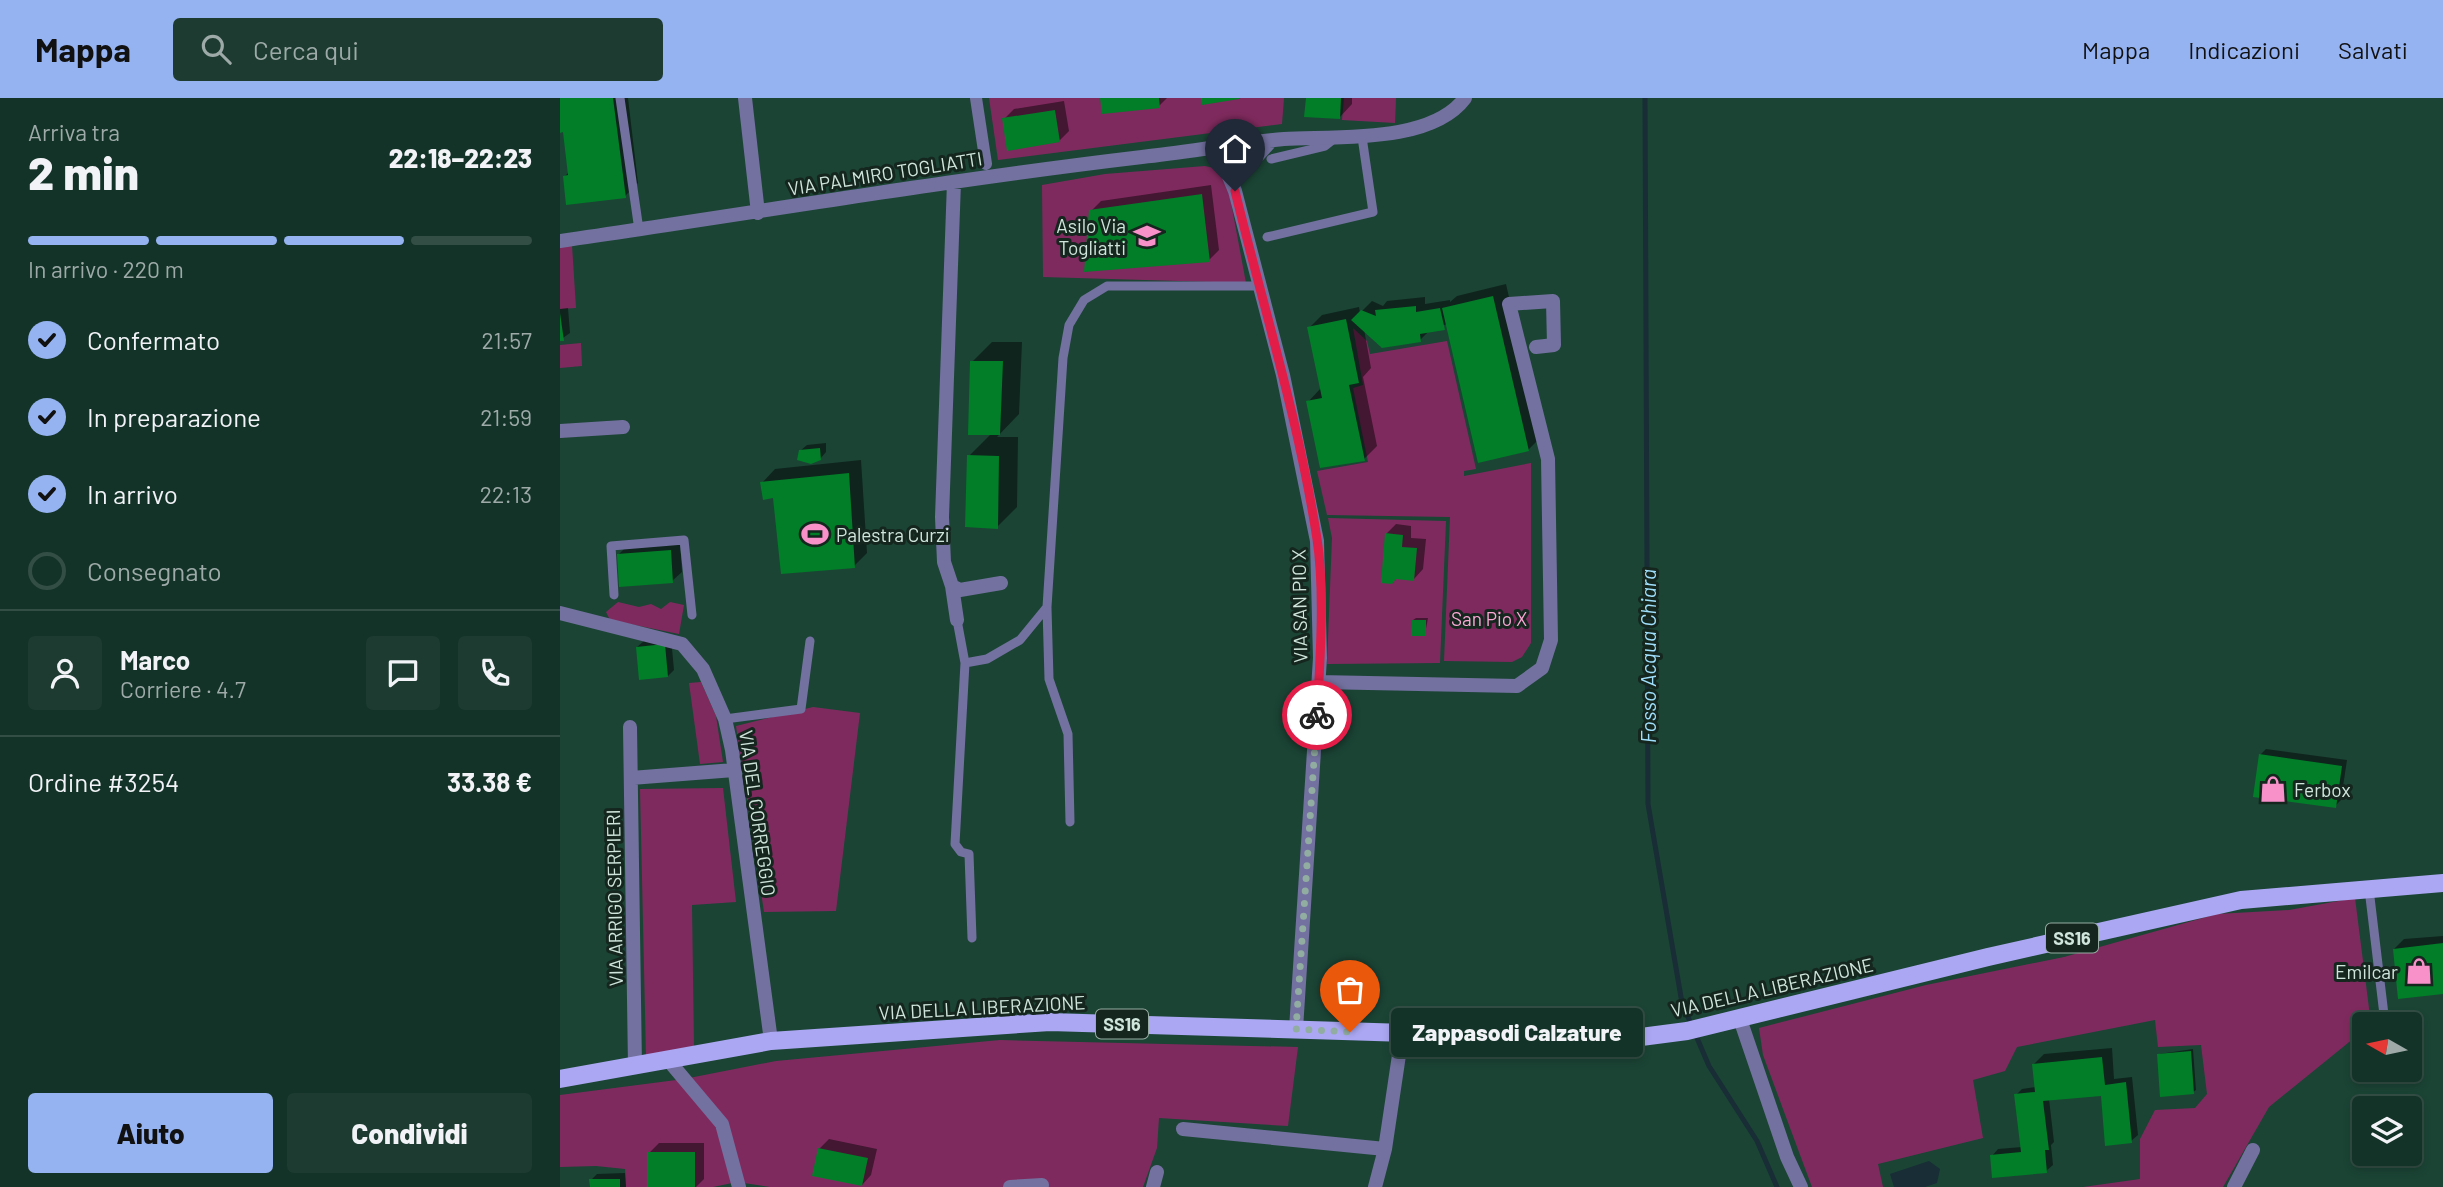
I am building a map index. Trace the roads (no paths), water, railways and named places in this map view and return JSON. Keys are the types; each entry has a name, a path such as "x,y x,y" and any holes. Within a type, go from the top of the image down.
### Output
{"main road":[{"name":"VIA DELLA LIBERAZIONE","path":"560,1079 635,1068 771,1041 1050,1022 1402,1035 1641,1037 1687,1031 1740,1019 1988,957 2241,900 2369,887 2443,883"}],"street":[{"path":"745,98 758,213"},
{"path":"976,98 986,164"},
{"path":"1217,148 1271,141 1362,137 1424,124 1448,113 1465,98"},
{"path":"1237,183 1255,155 1271,141"},
{"name":"VIA SAN PIO X","path":"1237,146 1237,183 1259,286 1283,375 1317,541 1319,682 1296,1029"},
{"name":"VIA PALMIRO TOGLIATTI","path":"560,241 758,213 954,181 1217,148"},
{"name":"VIA SAN PIO X","path":"1217,148 1237,183"},
{"path":"954,181 942,517 944,562 952,586 957,620"},
{"path":"1319,682 1517,686 1542,668 1551,640 1548,459 1509,304 1553,302 1554,345 1536,347"},
{"path":"560,431 623,428"},
{"path":"952,586 960,590 1001,583"},
{"name":"VIA DEL CORREGGIO","path":"560,614 682,644 703,669 725,719 771,1041"},
{"name":"VIA ARRIGO SERPIERI","path":"630,727 635,1068"},
{"path":"631,778 734,770"},
{"path":"1740,1019 1787,1157 1801,1187"},
{"path":"1375,1187 1385,1149 1402,1035"},
{"path":"669,1061 722,1124 738,1187"},
{"path":"1183,1129 1385,1149"},
{"path":"2234,1187 2253,1150"},
{"path":"1153,1187 1157,1172"},
{"path":"1010,1187 1042,1185"}],"lane":[{"path":"621,98 639,230"},
{"path":"1267,237 1373,212 1362,137"},
{"path":"1271,159 1325,146 1335,138"},
{"path":"1070,822 1068,734 1049,680 1047,607 1063,358 1069,325 1084,300 1107,286 1259,286"},
{"path":"614,595 611,546 684,540 692,615"},
{"path":"965,663 987,659 1020,640 1047,607"},
{"path":"957,620 965,663 955,844 961,852 969,854 972,938"},
{"path":"725,719 801,709 810,641"},
{"path":"2369,887 2384,1012"}],"water":[{"path":"1929,1161 1940,1169 1937,1183 1925,1187 1894,1187 1890,1174"}],"waterway":[{"name":"Fosso Acqua Chiara","path":"1645,98 1648,804 1682,1003 1709,1066 1757,1141 1777,1187"}],"place":[{"name":"Asilo Via Togliatti","path":"1147,236"},
{"name":"Palestra Curzi","path":"815,534"},
{"name":"Ferbox","path":"2273,789"},
{"name":"Emilcar","path":"2419,971"},
{"name":"Zappasodi Calzature","path":"1350,1032"}],"park label":[{"name":"San Pio X","path":"1489,618"}]}
